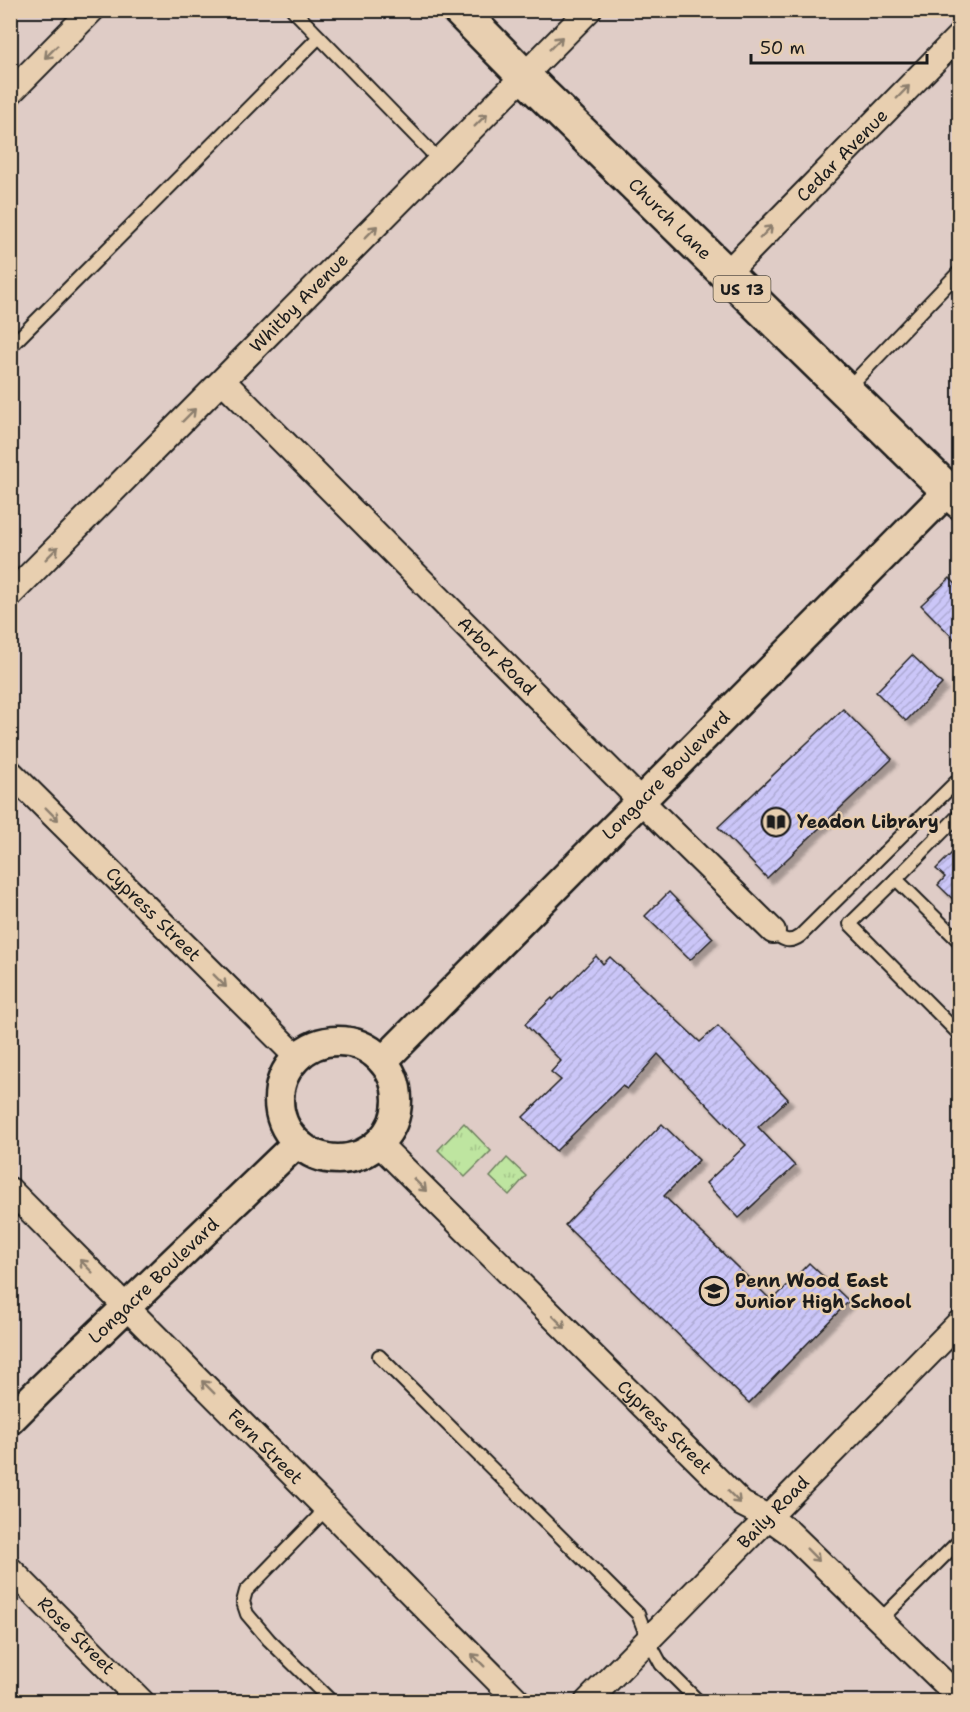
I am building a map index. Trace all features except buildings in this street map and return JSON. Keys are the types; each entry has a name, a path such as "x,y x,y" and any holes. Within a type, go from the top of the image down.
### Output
{"main road":[{"name":"Church Lane","path":"459,10 954,496"}],"street":[{"path":"10,93 92,10"},
{"name":"Whitby Avenue","path":"10,595 589,10"},
{"name":"Cedar Avenue","path":"726,274 960,34"},
{"name":"Arbor Road","path":"223,381 773,932"},
{"name":"Longacre Boulevard","path":"383,1061 641,801 954,496"},
{"name":"Cypress Street","path":"10,772 297,1057"},
{"path":"341,1041 365,1047 383,1061 394,1079 398,1093 398,1107 390,1129 379,1144 358,1156 334,1160 318,1156 291,1137 282,1122 280,1113 280,1087 286,1071 303,1052 318,1044 341,1041"},
{"name":"Longacre Boulevard","path":"10,1420 297,1143"},
{"name":"Cypress Street","path":"379,1144 742,1504 768,1517 789,1532 960,1698"},
{"name":"Fern Street","path":"10,1190 519,1701"},
{"name":"Baily Road","path":"587,1701 960,1322"},
{"name":"Rose Street","path":"10,1569 142,1701"}],"lane":[{"path":"293,10 440,161"},
{"path":"10,346 319,37"},
{"path":"845,391 960,271"},
{"path":"773,932 787,941 800,936 960,778"},
{"path":"960,814 850,924 960,1035"},
{"path":"896,879 960,942"},
{"path":"379,1356 638,1614 661,1664 699,1701"},
{"path":"327,1508 246,1591 243,1602 246,1614 262,1632 332,1701"},
{"path":"879,1621 960,1540"}],"green space":[{"path":"464,1123 491,1151 465,1177 438,1150"},
{"path":"507,1158 526,1176 509,1195 490,1177"}],"place":[{"name":"Yeadon Library","path":"776,822"},
{"name":"Penn Wood East Junior High School","path":"714,1291"}]}
